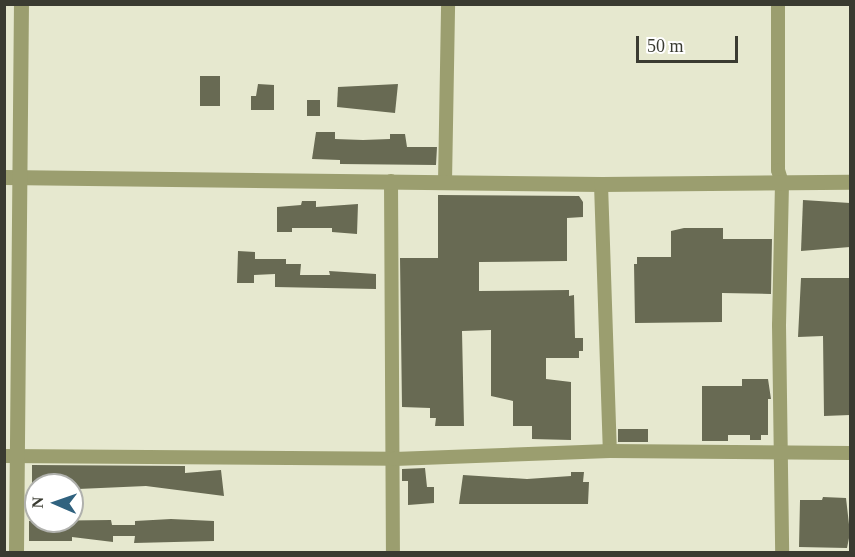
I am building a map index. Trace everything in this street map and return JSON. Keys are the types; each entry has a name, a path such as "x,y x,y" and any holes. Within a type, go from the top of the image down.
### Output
{"street":[{"path":"16,552 11,456 11,369 21,177 21,4"},
{"path":"445,182 448,4"},
{"path":"778,4 778,170 782,183 782,552"},
{"path":"4,177 601,184 850,182"},
{"path":"391,181 393,552"},
{"path":"601,184 610,451"},
{"path":"11,456 394,459 610,451 850,453"}],"building":[{"path":"200,76 220,76 220,106 200,106"},
{"path":"258,84 274,85 274,110 251,110 251,96 256,96"},
{"path":"398,84 395,113 337,107 338,87"},
{"path":"307,100 320,100 320,116 307,116"},
{"path":"316,132 335,132 335,139 363,140 390,139 390,134 405,134 407,147 437,147 436,165 340,164 340,160 312,159"},
{"path":"438,195 579,196 583,202 583,217 567,218 567,261 479,262 479,291 569,290 569,296 574,295 575,338 583,338 583,351 579,351 579,358 546,358 546,379 571,382 571,440 532,439 532,426 513,426 513,401 491,396 491,330 462,331 464,426 435,426 436,418 430,418 430,408 402,407 400,258 438,258"},
{"path":"803,200 850,203 850,247 801,251"},
{"path":"302,201 316,201 316,207 358,204 357,234 332,232 332,228 292,228 292,232 277,232 277,207 301,205"},
{"path":"684,228 723,228 723,239 772,239 771,294 722,293 722,322 635,323 634,264 637,264 637,257 671,257 671,231"},
{"path":"238,251 255,252 255,259 286,259 286,264 301,264 300,275 330,275 329,271 376,274 376,289 275,287 275,274 254,275 254,283 237,283"},
{"path":"801,278 850,278 850,415 824,416 823,336 798,337"},
{"path":"742,379 768,379 771,399 768,399 768,435 761,435 761,440 750,440 750,435 728,435 728,441 702,441 702,386 742,386"},
{"path":"618,429 648,429 648,442 618,442"},
{"path":"32,465 185,466 185,473 221,470 224,496 146,486 84,489 84,473 32,473"},
{"path":"425,468 427,487 434,487 434,503 408,505 408,481 402,481 402,469"},
{"path":"571,472 584,472 583,482 589,482 588,504 459,504 463,475 527,479 571,476"},
{"path":"823,497 846,498 850,533 847,548 799,547 800,500 822,500"},
{"path":"171,519 214,521 214,541 134,543 135,536 113,536 113,542 72,537 72,541 29,541 29,533 84,533 84,520 111,520 112,525 135,525 135,521"}]}
